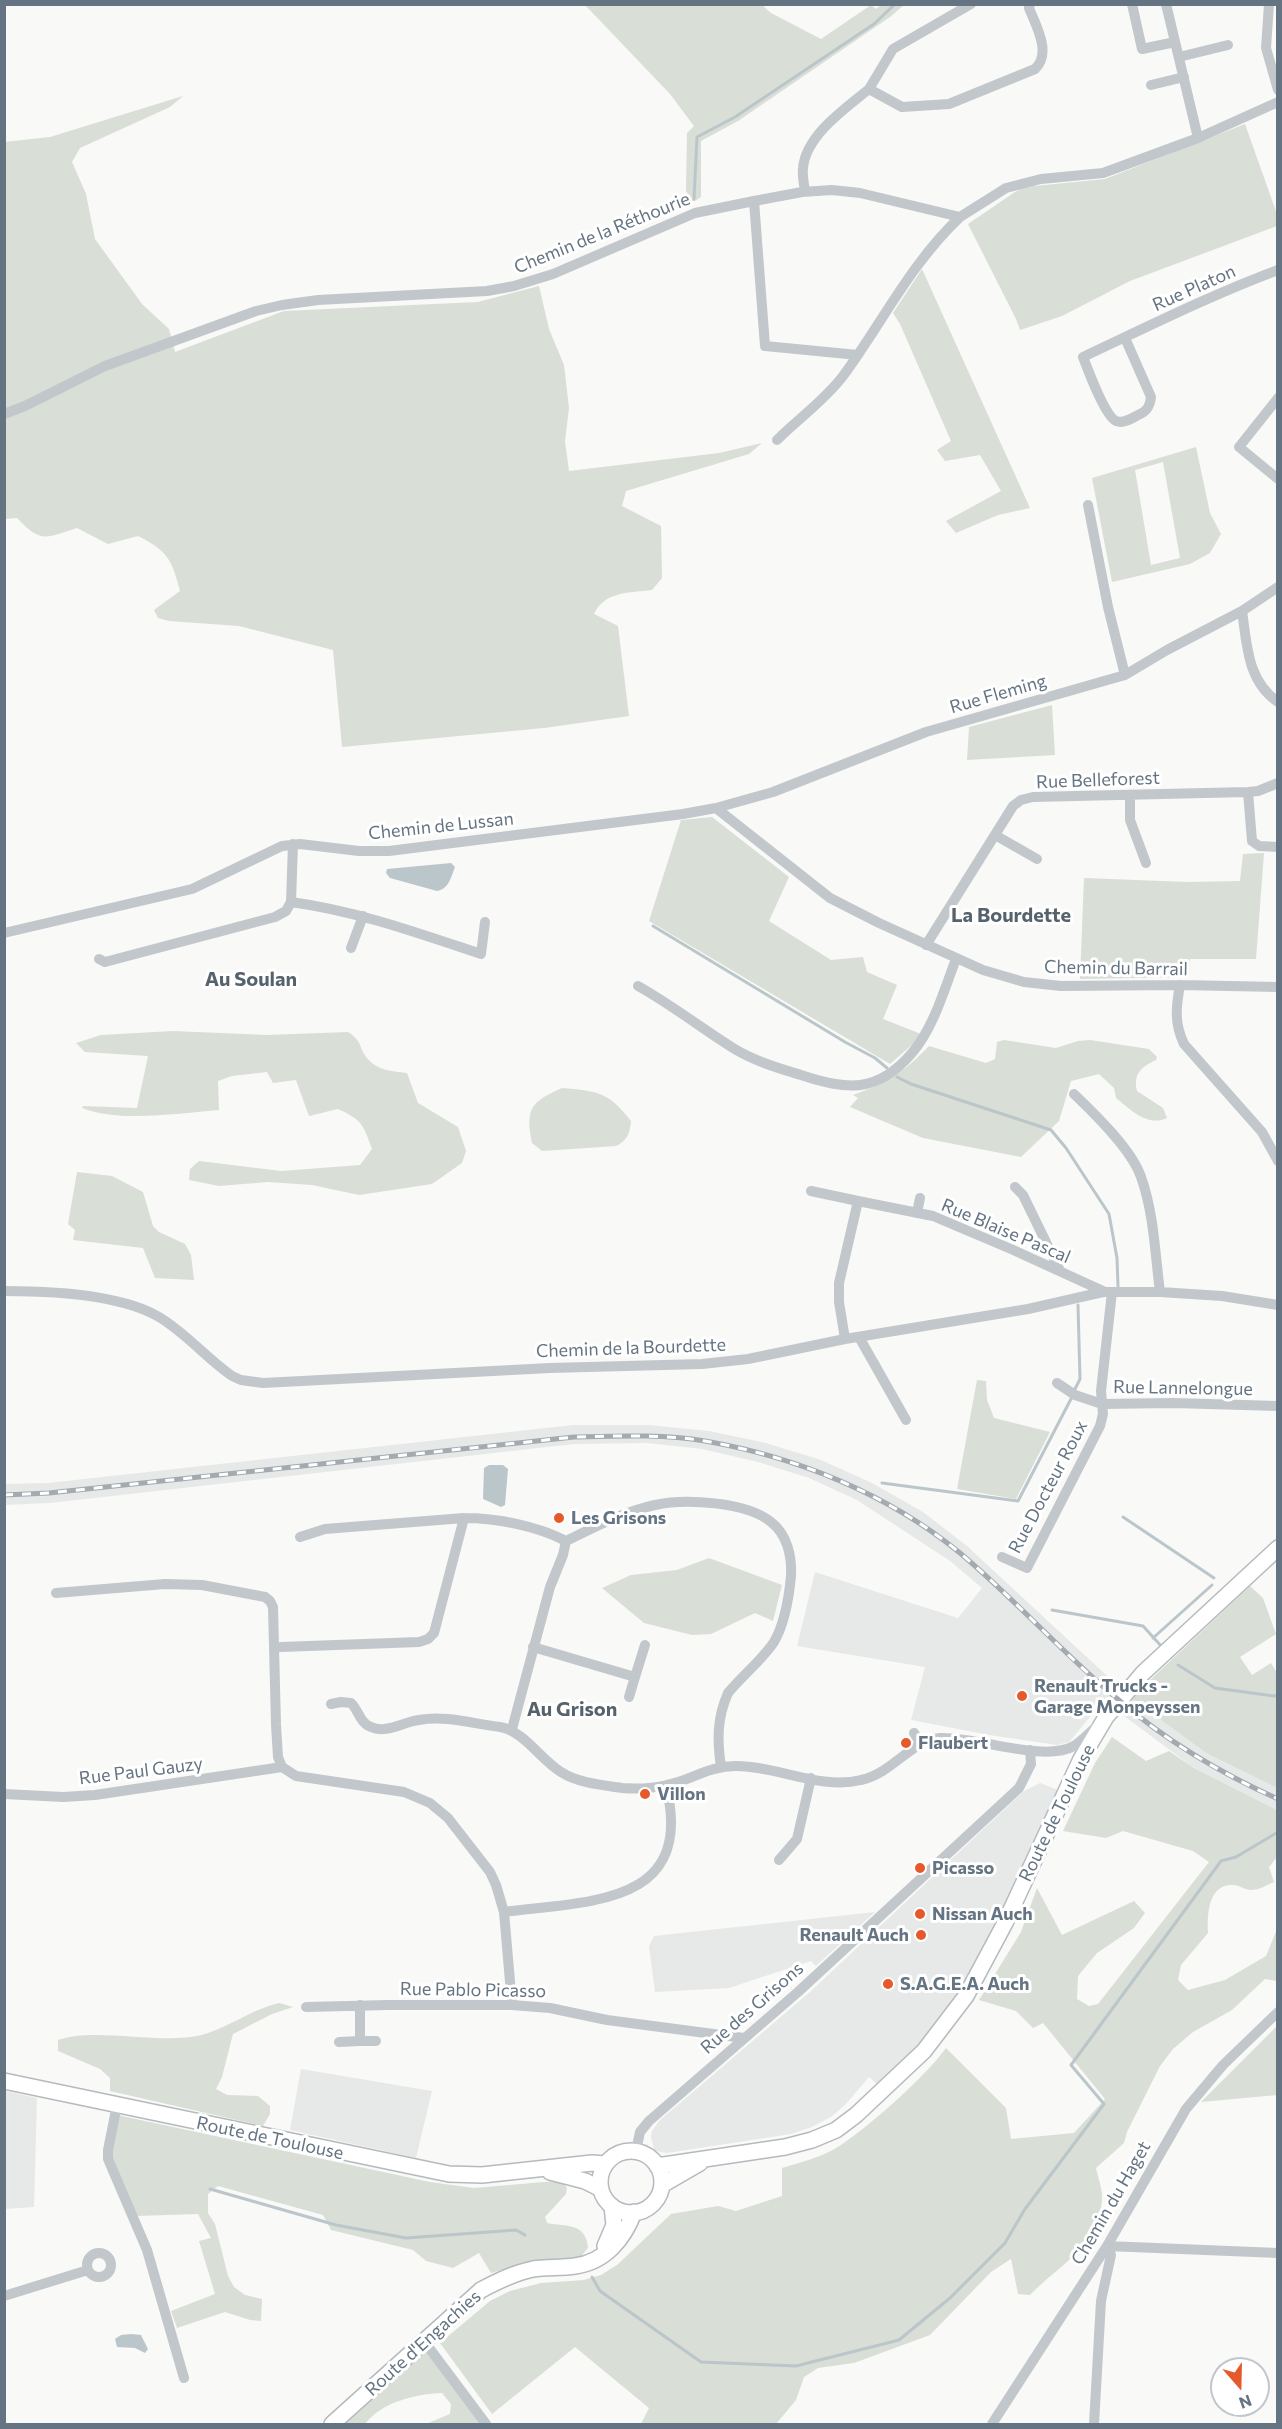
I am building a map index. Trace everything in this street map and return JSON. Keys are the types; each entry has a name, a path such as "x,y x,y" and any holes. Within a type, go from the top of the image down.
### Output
{"main road":[{"name":"Route de Toulouse","path":"657,2166 785,2147 812,2140 836,2130 864,2109 924,2052 966,1996 1005,1923 1080,1759 1106,1717 1143,1673 1278,1548"},
{"name":"Route de Toulouse","path":"4,2081 448,2174 482,2175 592,2163 606,2164"},
{"path":"636,2151 651,2159 657,2166 662,2185 653,2204 644,2210 626,2212 612,2206 605,2199 600,2180 606,2164 619,2153 636,2151"},
{"name":"Route de Toulouse","path":"662,2185 708,2158"},
{"name":"Route de Toulouse","path":"538,2170 563,2174 601,2189"},
{"path":"592,2262 611,2236 614,2225 612,2206"},
{"name":"Route d'Engachies","path":"332,2424 481,2290 508,2276 534,2269 577,2266 592,2262 611,2250 629,2225 634,2212"}],"street":[{"path":"805,192 803,168 808,150 828,124 869,89 894,49 971,4"},
{"path":"1132,4 1143,49 1175,42"},
{"path":"1166,4 1198,138"},
{"path":"1269,4 1266,48 1278,90"},
{"path":"869,89 902,107 949,104 1035,69 1043,56 1042,44 1027,6"},
{"path":"1179,57 1228,45"},
{"path":"1151,85 1184,77"},
{"path":"777,440 840,378 887,313 911,272 942,234 960,218 1006,188 1041,179 1103,173 1198,138 1278,102"},
{"name":"Chemin de la Réthourie","path":"4,414 26,406 105,366 256,311 282,304 318,300 487,291 514,286 553,274 695,213 805,192 832,190 860,194 960,218"},
{"path":"754,201 765,346 858,355"},
{"name":"Rue Platon","path":"1125,338 1151,397 1144,413 1124,422 1118,422 1109,416 1083,357 1243,283 1278,270"},
{"path":"1278,398 1239,447 1278,479"},
{"path":"1088,505 1108,607 1125,675"},
{"name":"Rue Fleming","path":"716,808 773,792 926,732 1125,675 1242,611 1278,587"},
{"path":"1242,611 1253,672 1265,691 1278,702"},
{"name":"Rue Belleforest","path":"926,945 1012,806 1021,800 1033,797 1248,792 1258,791 1278,783"},
{"path":"1248,792 1252,841 1259,846 1278,847"},
{"path":"1130,795 1130,820 1146,863"},
{"name":"Chemin de Lussan","path":"4,933 192,888 215,879 273,848 293,844 359,851 389,851 716,808"},
{"name":"Chemin du Barrail","path":"716,808 831,898 956,959 1002,976 1041,985 1278,987"},
{"path":"994,835 1037,859"},
{"path":"99,959 105,962 275,917 286,910 291,902 293,844"},
{"path":"291,902 333,908 363,916 481,954 484,922"},
{"path":"351,948 363,916"},
{"path":"638,986 669,1003 745,1055 769,1066 843,1087 878,1080 911,1054 931,1022 956,959"},
{"path":"1180,985 1175,1015 1179,1034 1184,1044 1273,1140 1278,1161"},
{"path":"1074,1094 1098,1116 1141,1175 1149,1205 1160,1292"},
{"path":"1015,1187 1023,1195 1060,1271"},
{"name":"Rue Blaise Pascal","path":"811,1191 933,1216 1108,1292"},
{"path":"917,1213 920,1198"},
{"path":"845,1339 839,1302 839,1283 858,1201"},
{"name":"Chemin de la Bourdette","path":"4,1291 88,1296 135,1307 169,1324 232,1376 241,1380 262,1383 550,1368 702,1364 748,1359 859,1336 1028,1309 1108,1292 1160,1292 1222,1296 1278,1305"},
{"name":"Rue Docteur Roux","path":"1002,1557 1027,1568 1096,1437 1100,1426 1102,1404 1108,1292"},
{"path":"859,1336 906,1420"},
{"name":"Rue Lannelongue","path":"1057,1383 1075,1395 1102,1404 1173,1403 1278,1406"},
{"path":"566,1541 610,1519 657,1505 680,1502 701,1501 740,1509 770,1521 779,1530 789,1550 791,1565 786,1610 773,1642 728,1693 723,1703 717,1730 721,1767"},
{"path":"281,1647 419,1642 428,1639 434,1633 464,1518"},
{"path":"300,1537 325,1528 480,1518 553,1534 566,1541"},
{"path":"512,1729 550,1587 566,1541"},
{"path":"56,1593 165,1584 202,1585 267,1599 273,1607 276,1725 278,1757 282,1767 296,1776 404,1792 430,1803 448,1818 490,1872 496,1885 504,1912 512,2005"},
{"path":"629,1697 645,1645"},
{"path":"533,1647 635,1677"},
{"path":"331,1704 351,1703 365,1724 377,1729 389,1728 419,1719 512,1729 561,1772 577,1779 626,1788 666,1786 721,1767 754,1767 846,1782 870,1778 891,1767 921,1744 938,1738 952,1738 1030,1750 1058,1751 1067,1749 1084,1738 1106,1717"},
{"path":"914,1733 921,1744"},
{"name":"Rue des Grisons","path":"636,2151 640,2132 649,2121 798,1992 1019,1788 1031,1764 1030,1750"},
{"name":"Rue Paul Gauzy","path":"4,1794 63,1797 95,1795 282,1767"},
{"path":"779,1860 796,1839 811,1778"},
{"path":"504,1912 613,1895 645,1881 663,1861 671,1840 671,1806 666,1786"},
{"path":"360,2005 360,2041"},
{"name":"Rue Pablo Picasso","path":"306,2007 512,2005 550,2008 607,2020 744,2038"},
{"name":"Chemin du Haget","path":"992,2424 1107,2246 1186,2109 1223,2065 1278,2012"},
{"path":"339,2042 376,2041"},
{"path":"117,2105 108,2159 147,2250 184,2378"},
{"path":"1094,2424 1101,2301 1111,2256 1107,2246 1278,2253"},
{"path":"4,2296 88,2270"},
{"path":"424,2341 486,2424"}],"shaded area":[{"path":"585,5 762,5 771,13 821,39 871,5 876,9 881,5 904,5 890,17 738,121 701,141 701,197 691,201 686,191 687,133 694,126 670,94"},
{"path":"183,96 170,107 80,148 72,162 86,194 95,239 142,304 169,329 175,352 284,311 478,302 539,286 549,329 564,365 569,408 565,441 569,471 719,453 762,443 749,454 626,491 622,506 661,526 662,578 652,590 611,597 599,606 594,614 618,626 629,716 544,728 342,747 333,650 239,626 169,621 158,618 154,610 180,591 171,564 156,547 138,536 108,544 77,528 44,536 32,532 17,518 5,519 4,142 50,137"},
{"path":"1245,124 1278,217 1277,226 1130,281 1062,316 1020,330 968,224 1025,187 1105,179"},
{"path":"922,269 1030,508 998,515 956,533 946,521 1001,491 980,455 945,461 937,450 951,441 900,324 893,313"},
{"path":"1196,447 1210,513 1221,534 1210,553 1190,564 1112,582 1092,478","holes":["1163,462 1180,558 1151,565 1135,470"]},
{"path":"1052,705 1055,755 967,760 969,727"},
{"path":"712,817 789,877 769,921 831,960 863,957 867,972 897,985 883,1019 921,1034 890,1064 649,921 681,820"},
{"path":"1264,853 1256,959 1190,959 1189,977 1080,979 1084,878 1188,882 1240,881 1243,854"},
{"path":"451,863 455,867 449,882 437,891 390,878 386,873 387,869"},
{"path":"173,1031 267,1035 348,1032 358,1041 364,1054 376,1066 407,1073 418,1103 458,1127 466,1151 462,1163 432,1184 359,1195 312,1185 268,1182 219,1186 189,1180 190,1169 199,1161 281,1171 360,1165 372,1149 364,1128 352,1116 338,1109 309,1116 296,1080 273,1083 267,1072 232,1076 218,1081 219,1110 131,1116 97,1113 82,1108 83,1106 137,1108 148,1056 85,1052 76,1043 101,1035"},
{"path":"1004,1040 1056,1048 1090,1040 1149,1049 1157,1057 1139,1072 1136,1080 1137,1091 1163,1108 1167,1118 1146,1119 1133,1112 1116,1098 1114,1088 1099,1074 1071,1081 1059,1121 1021,1157 923,1138 850,1107 858,1098 853,1095 894,1076 929,1046 986,1063 995,1059 997,1042"},
{"path":"562,1088 593,1092 616,1104 631,1121 629,1133 625,1139 616,1146 542,1151 532,1143 529,1122 533,1108 537,1102"},
{"path":"77,1172 112,1176 143,1192 153,1226 159,1232 185,1244 191,1255 194,1280 155,1278 143,1248 73,1240 75,1230 68,1224"},
{"path":"977,1380 986,1381 987,1400 994,1418 1050,1432 1016,1499 957,1489"},
{"path":"573,1425 649,1425 709,1431 766,1443 821,1460 872,1483 923,1512 967,1546 1131,1698 1206,1753 1277,1788 1277,1810 1194,1768 1120,1713 1106,1698 1069,1742 1057,1745 989,1735 911,1720 925,1667 797,1646 815,1572 958,1618 982,1588 950,1561 857,1500 809,1478 758,1462 702,1449 647,1443 574,1444 50,1503 5,1505 4,1484 48,1483"},
{"path":"489,1465 503,1465 508,1469 505,1505 501,1507 483,1499 484,1468"},
{"path":"709,1558 782,1585 773,1621 755,1613 711,1634 692,1635 644,1623 602,1588 631,1575 677,1570"},
{"path":"1250,1586 1263,1598 1276,1634 1240,1657 1252,1675 1271,1663 1277,1673 1277,1788 1206,1753 1131,1698"},
{"path":"1112,1737 1146,1761 1169,1751 1194,1768 1277,1810 1277,1857 1269,1867 1274,1882 1254,1890 1233,1885 1218,1890 1209,1910 1208,1933 1181,1965 1178,1980 1188,1990 1225,1980 1266,1956 1277,1929 1277,1981 1265,1979 1232,2010 1193,2032 1173,2049 1160,2066 1127,2132 1124,2143 1096,2168 1102,2196 1099,2216 1085,2243 1075,2254 1030,2295 1018,2294 1011,2259 991,2272 930,2335 854,2363 818,2368 804,2377 796,2400 776,2424 641,2424 649,2408 575,2347 492,2414 440,2343 490,2301 510,2291 541,2283 584,2280 601,2275 617,2265 671,2214 718,2206 736,2211 782,2196 782,2168 827,2153 854,2136 912,2086 946,2048 1006,2108 1011,2139 1074,2133 1105,2099 1043,2023 1033,2028 1016,2011 979,2000 1021,1932 1037,1888 1062,1935 1134,1901 1145,1913 1134,1928 1097,1953 1078,1976 1077,1999 1089,2006 1098,2004 1209,1862 1193,1851 1123,1831 1106,1838 1063,1831 1095,1763"},
{"path":"1040,1783 1058,1790 996,1923 957,1994 919,2048 879,2086 869,2077 845,2105 831,2117 812,2127 791,2134 667,2153 655,2151 651,2138 652,2131 659,2121 811,1991 1024,1791"},
{"path":"875,1912 816,1966 811,1961 729,1988 655,1992 649,1946 654,1936"},
{"path":"279,2003 293,2007 272,2014 233,2034 222,2077 216,2089 227,2095 258,2096 270,2106 270,2114 263,2126 110,2091 110,2078 100,2069 58,2051 58,2040 73,2036 181,2038 197,2036"},
{"path":"1277,2026 1277,2095 1201,2102"},
{"path":"301,2069 432,2091 416,2158 290,2130"},
{"path":"5,2091 37,2098 34,2207 5,2209"},
{"path":"117,2115 430,2182 474,2188 556,2181 565,2185 566,2194 545,2217 547,2223 574,2227 579,2230 588,2248 579,2259 526,2263 491,2273 479,2253 453,2268 426,2261 413,2250 331,2230 323,2215 218,2186 208,2194 208,2213 215,2224 228,2276 234,2287 245,2295 262,2299 261,2321 225,2312 177,2328 171,2311 215,2294 199,2241 211,2238 198,2214 135,2216 112,2157"},
{"path":"121,2335 141,2335 148,2349 145,2353 135,2348 117,2347 115,2339"},
{"path":"425,2349 480,2423 426,2424 450,2414 451,2404 442,2393 410,2397 390,2405 372,2416 365,2424 339,2424"}],"waterway":[{"path":"694,199 697,137 735,117 874,24 895,4"},
{"path":"653,926 875,1058 887,1068"},
{"path":"897,1077 911,1084 1051,1130 1066,1148 1109,1214 1117,1258 1118,1286"},
{"path":"1074,1391 1080,1379 1078,1305"},
{"path":"882,1483 1018,1501 1072,1397"},
{"path":"1123,1517 1214,1578"},
{"path":"1153,1638 1212,1585"},
{"path":"1052,1610 1143,1626 1162,1647"},
{"path":"1178,1665 1215,1688 1278,1695"},
{"path":"592,2277 600,2291 701,2362 796,2366 899,2340 950,2298 1005,2243 1025,2209 1104,2104 1071,2065 1221,1861 1236,1857 1278,1832"},
{"path":"210,2189 336,2225 406,2238 516,2230 525,2235"}],"railway":[{"path":"4,1495 49,1493 574,1437 672,1437 739,1448 774,1457 840,1481 903,1513 932,1532 981,1571 1079,1665 1138,1716 1195,1756 1278,1799"}],"place":[{"name":"Les Grisons","path":"559,1518"},
{"name":"Renault Trucks - Garage Monpeyssen","path":"1022,1696"},
{"name":"Flaubert","path":"906,1743"},
{"name":"Villon","path":"645,1794"},
{"name":"Picasso","path":"920,1868"},
{"name":"Nissan Auch","path":"920,1914"},
{"name":"Renault Auch","path":"921,1935"},
{"name":"S.A.G.E.A. Auch","path":"888,1984"}],"district":[{"name":"La Bourdette","path":"1011,915"},
{"name":"Au Soulan","path":"251,979"},
{"name":"Au Grison","path":"572,1709"}]}
